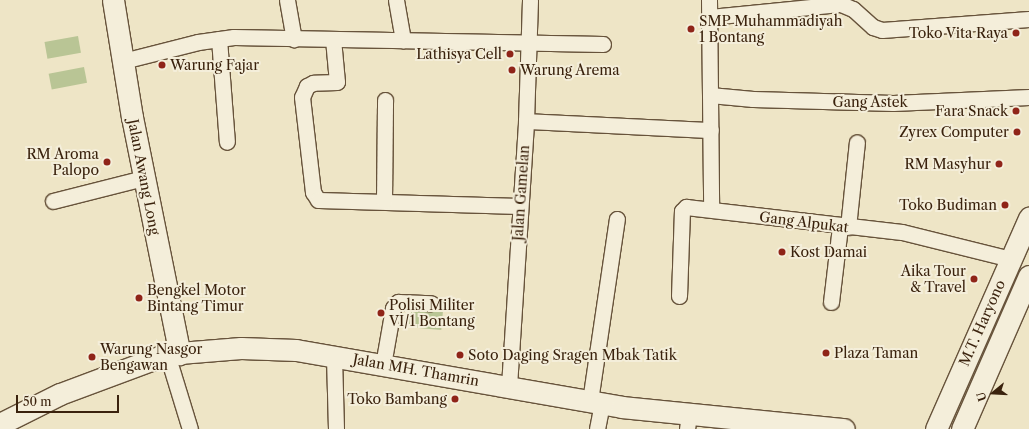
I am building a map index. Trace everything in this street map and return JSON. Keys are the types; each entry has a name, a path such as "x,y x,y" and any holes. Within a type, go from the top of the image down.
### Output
{"street":[{"name":"Jalan Awang Long","path":"113,0 173,354"},
{"path":"287,0 294,39"},
{"path":"396,0 403,40"},
{"name":"Jalan Gamelan","path":"509,386 526,121 527,42 530,0"},
{"path":"709,0 711,208"},
{"path":"710,17 841,4 853,9 873,27 882,30 1029,19"},
{"path":"219,39 227,142"},
{"path":"123,61 219,39 403,40 602,44"},
{"path":"333,40 337,82 313,83 307,86 302,97 314,196 322,202 384,201 520,206"},
{"name":"Gang Astek","path":"710,95 753,99 893,103 1029,97"},
{"path":"384,201 385,100"},
{"path":"526,121 711,130"},
{"path":"831,302 857,142"},
{"path":"53,202 144,178"},
{"name":"Gang Alpukat","path":"679,296 682,211 686,207 711,208 844,227 920,235 1011,259"},
{"name":"M.T. Haryono","path":"936,429 1029,218"},
{"path":"597,429 596,402 617,219"},
{"name":"M.T. Haryono","path":"962,429 1029,276"},
{"path":"384,365 393,308 398,302 430,303"},
{"name":"Jalan MH. Thamrin","path":"0,424 60,394 173,354 241,348 272,348 509,386 596,402 688,422 844,429"},
{"path":"173,354 188,429"},
{"path":"334,357 336,429"}],"green space":[{"path":"78,36 81,53 47,59 45,42"},
{"path":"84,67 87,83 52,90 49,74"},
{"path":"409,309 443,312 441,330 407,327"}],"place":[{"name":"SMP Muhammadiyah 1 Bontang","path":"691,29"},
{"name":"Toko Vita Raya","path":"1016,33"},
{"name":"Lathisya Cell","path":"510,54"},
{"name":"Warung Fajar","path":"162,65"},
{"name":"Warung Arema","path":"512,70"},
{"name":"Fara Snack","path":"1016,111"},
{"name":"Zyrex Computer","path":"1017,132"},
{"name":"RM Aroma Palopo","path":"107,162"},
{"name":"RM Masyhur","path":"999,164"},
{"name":"Toko Budiman","path":"1005,205"},
{"name":"Kost Damai","path":"782,252"},
{"name":"Aika Tour & Travel","path":"974,279"},
{"name":"Bengkel Motor Bintang Timur","path":"139,298"},
{"name":"Polisi Militer VI/1 Bontang","path":"381,313"},
{"name":"Plaza Taman","path":"826,353"},
{"name":"Soto Daging Sragen Mbak Tatik","path":"460,355"},
{"name":"Warung Nasgor Bengawan","path":"92,357"},
{"name":"Toko Bambang","path":"455,399"}]}
